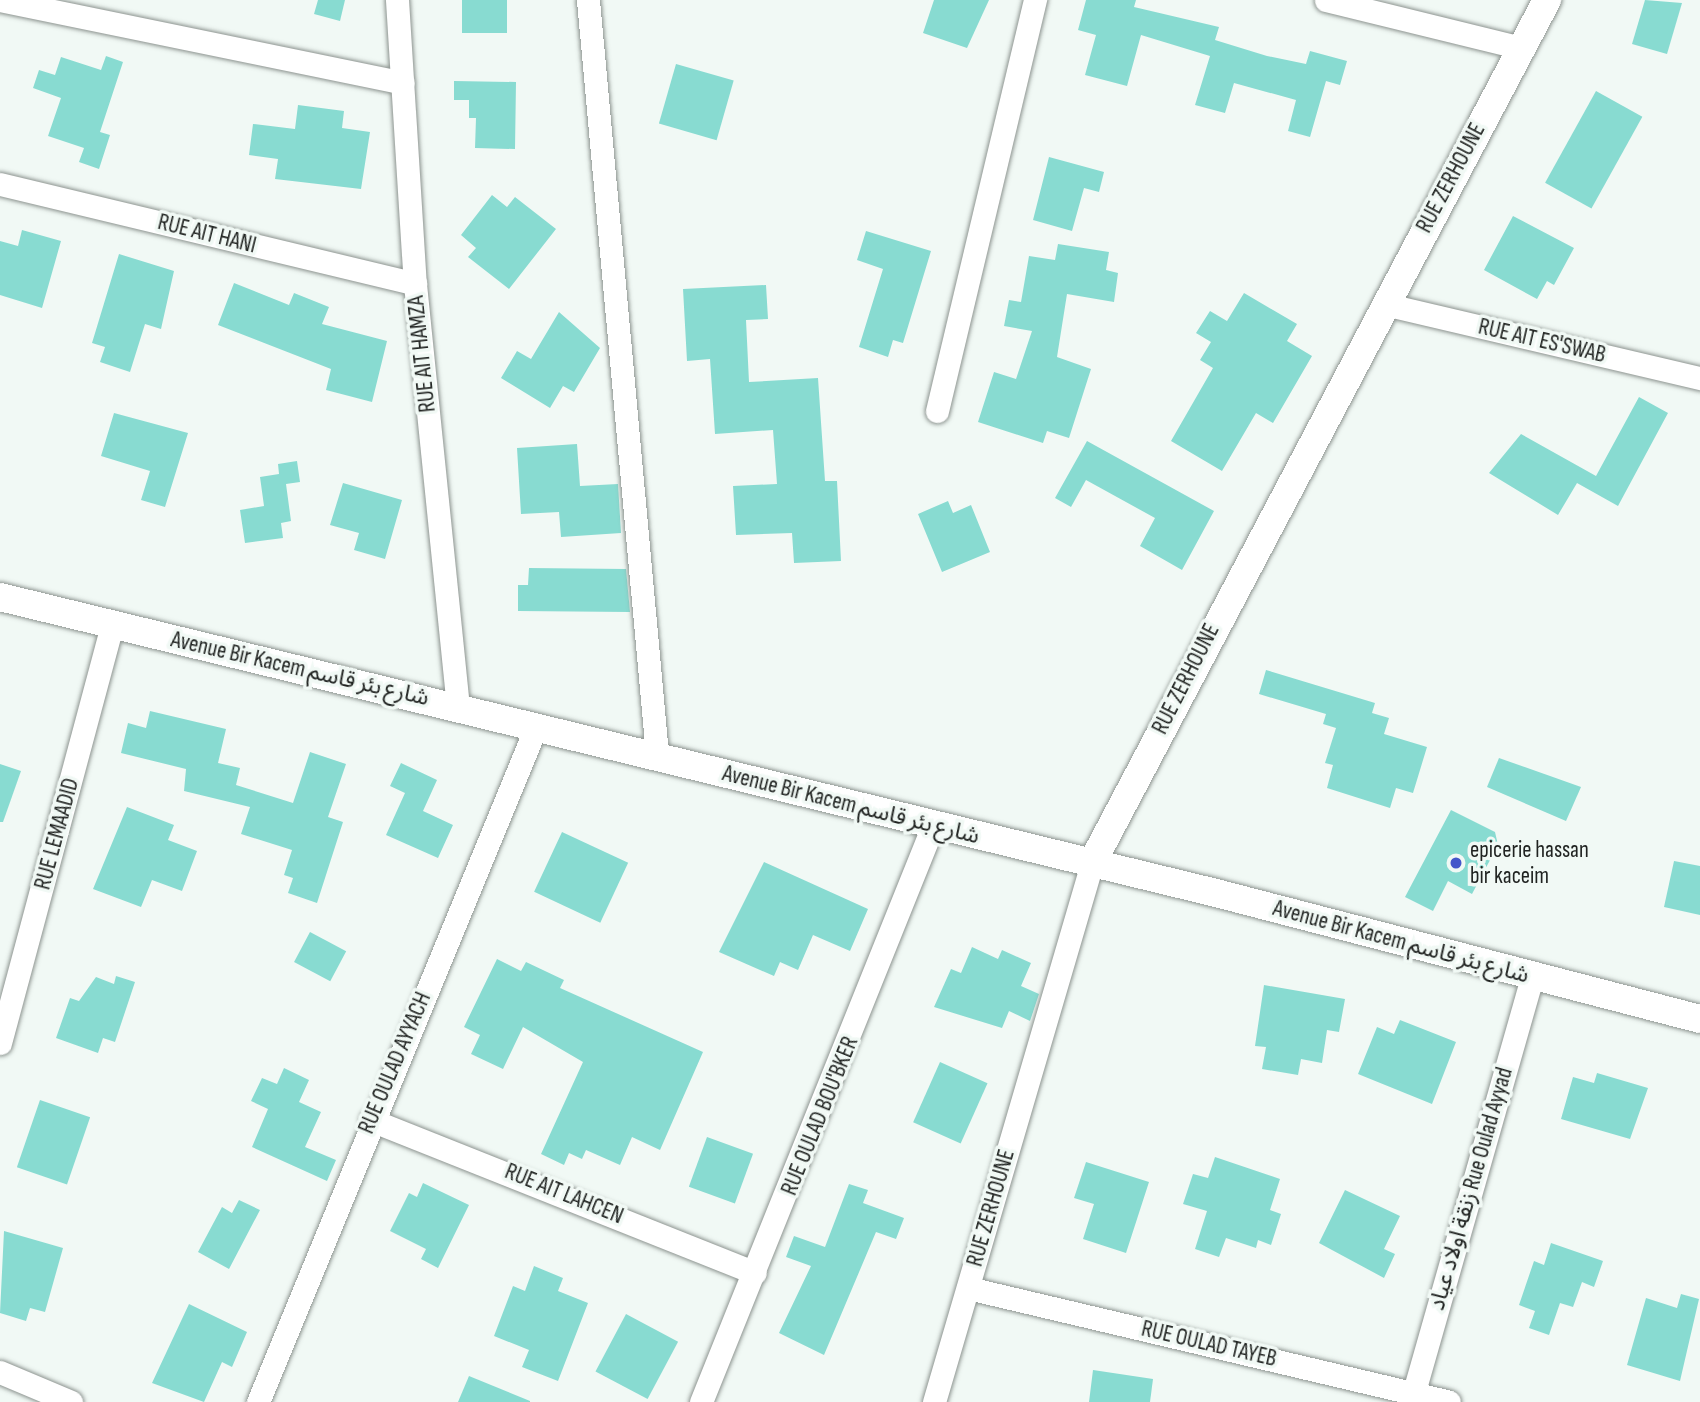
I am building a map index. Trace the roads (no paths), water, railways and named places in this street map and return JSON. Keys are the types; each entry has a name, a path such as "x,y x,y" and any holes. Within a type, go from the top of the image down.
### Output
{"street":[{"path":"0,0 403,83"},
{"name":"RUE AIT HAMZA","path":"397,0 415,284 458,706"},
{"path":"587,0 657,754"},
{"path":"937,411 1035,0"},
{"path":"1325,0 1521,48"},
{"name":"RUE ZERHOUNE","path":"934,1402 1092,863 1384,304 1547,0"},
{"name":"RUE AIT HANI","path":"0,184 415,284"},
{"name":"RUE AIT ES'SWAB","path":"1384,304 1700,378"},
{"name":"Avenue Bir Kacem شارع بئر قاسم","path":"0,597 657,754 932,828 1092,863 1700,1019"},
{"name":"RUE LEMAADID","path":"0,1044 112,624"},
{"name":"RUE OULAD AYYACH","path":"258,1402 370,1120 536,726"},
{"name":"RUE OULAD BOU'BKER","path":"701,1402 932,828"},
{"name":"زنقة اولاد عياد Rue Oulad Ayyad","path":"1412,1397 1532,977"},
{"name":"RUE AIT LAHCEN","path":"370,1120 755,1273"},
{"name":"RUE OULAD TAYEB","path":"968,1288 1412,1397 1449,1402"},
{"path":"0,1372 71,1402"}],"place":[{"name":"epicerie hassan bir kaceim","path":"1456,863"}]}
